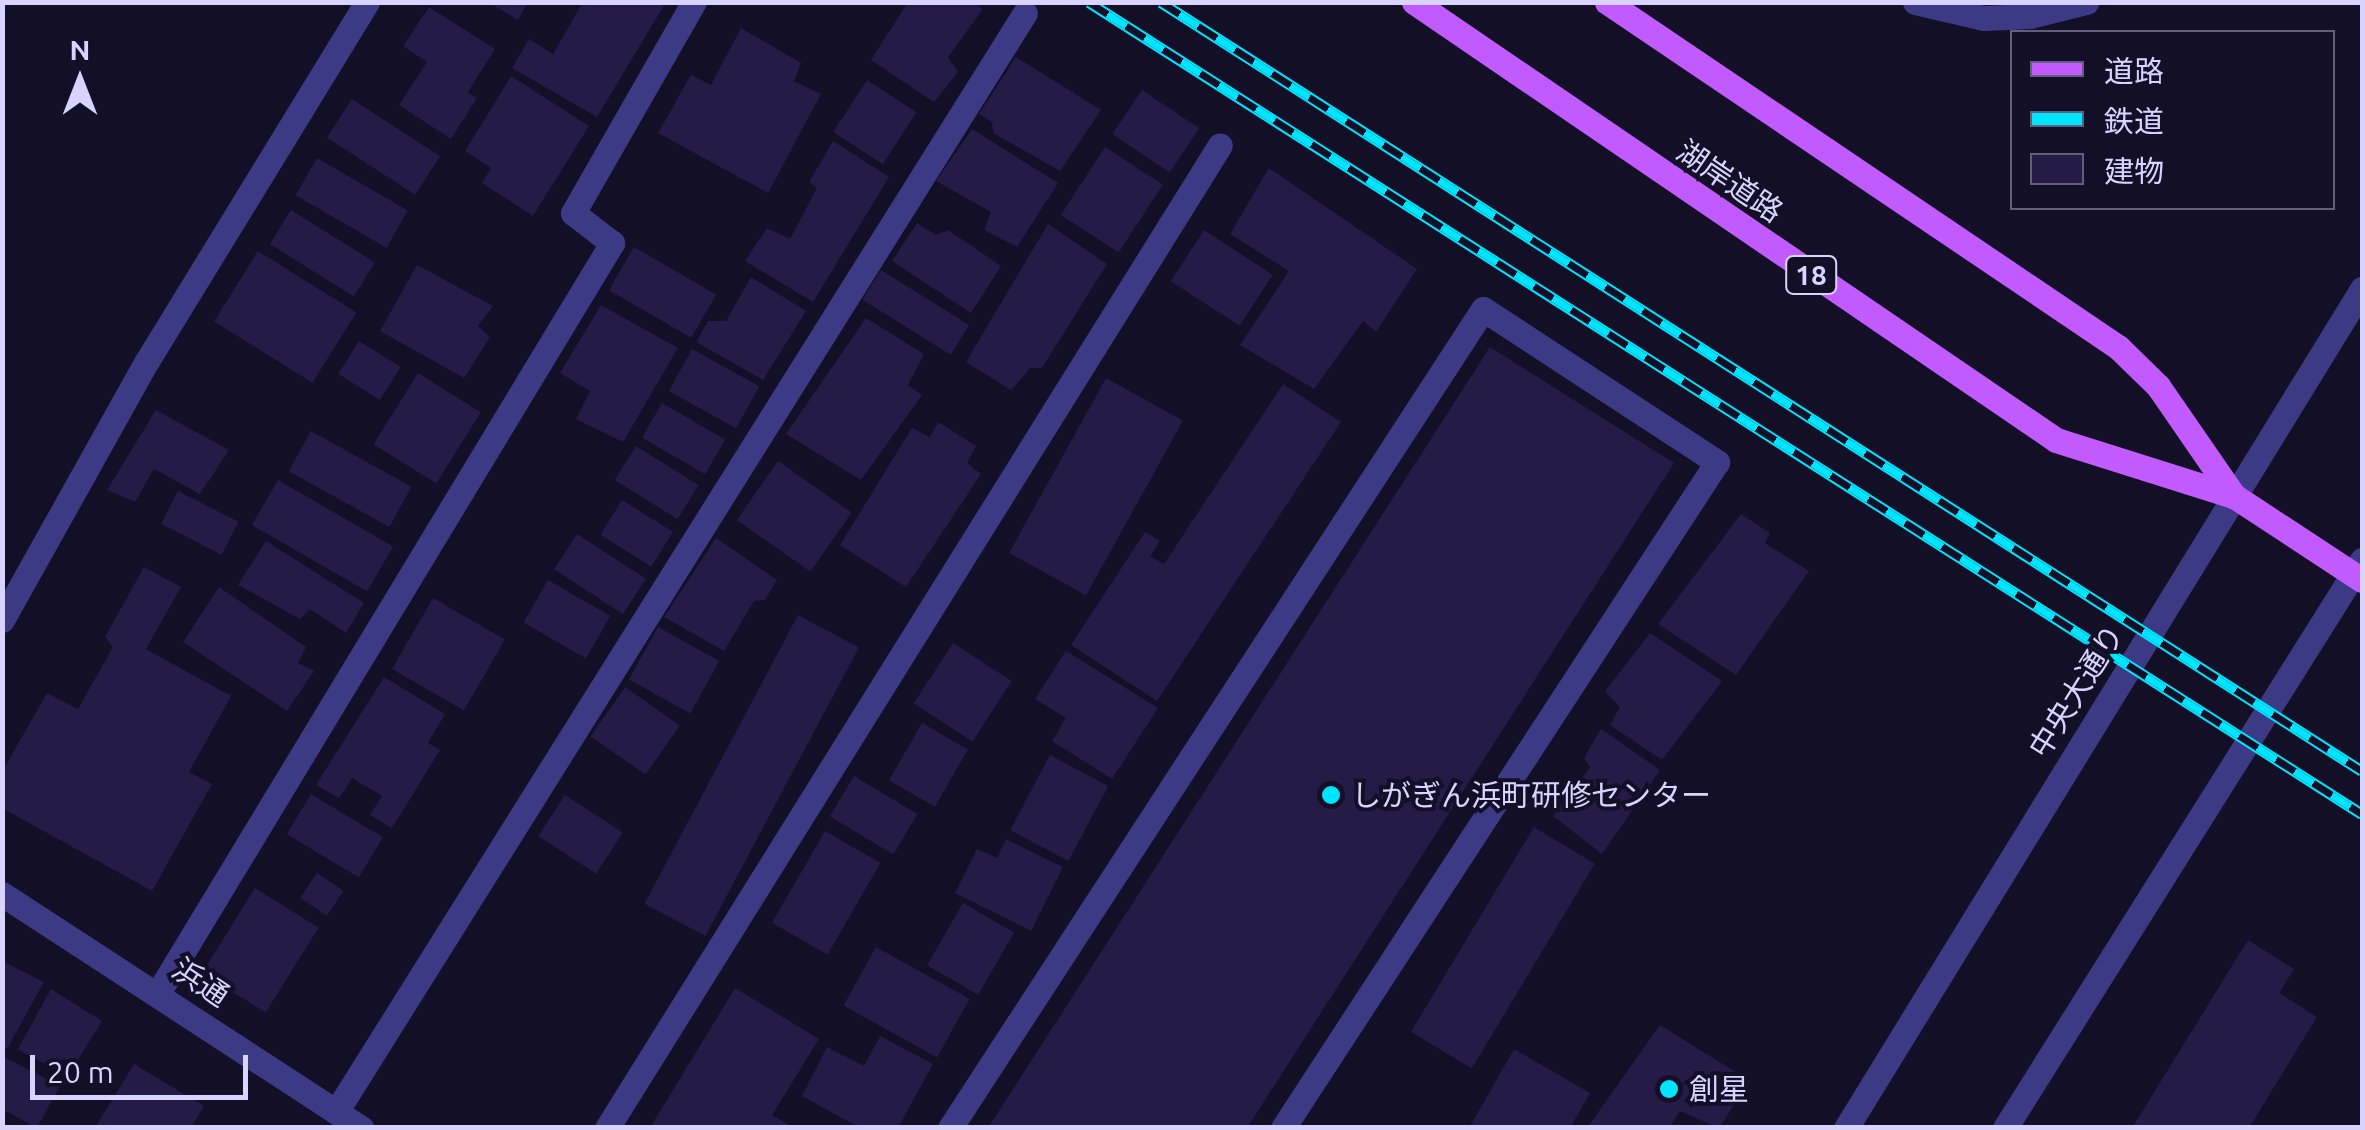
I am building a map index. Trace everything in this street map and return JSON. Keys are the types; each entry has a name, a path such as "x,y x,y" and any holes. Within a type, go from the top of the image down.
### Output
{"main road":[{"name":"湖岸道路","path":"1414,2 2056,440 2234,496 2360,571"},
{"name":"湖岸道路","path":"1607,2 2118,347 2158,386 2234,496"}],"street":[{"path":"2,620 148,361 367,2"},
{"path":"158,993 612,243 574,213 694,2"},
{"path":"1915,2 1984,18 2030,16 2086,2"},
{"path":"336,1112 1025,13"},
{"path":"607,1128 1220,145"},
{"name":"中央大通り","path":"1846,1128 2362,289"},
{"path":"950,1128 1483,310 1717,462 1283,1128"},
{"path":"2005,1128 2360,571"},
{"name":"浜通","path":"2,894 362,1128"}],"building":[{"path":"488,2 528,2 518,20"},
{"path":"583,2 666,2 597,117 512,68 529,39 553,54"},
{"path":"908,2 973,2 983,9 948,57 958,72 934,102 871,60"},
{"path":"429,7 495,49 468,92 477,98 451,139 399,105 427,62 403,46"},
{"path":"741,28 801,63 794,81 821,94 768,193 658,133 691,75 711,85"},
{"path":"1016,57 1101,110 1060,171 993,133 992,122 979,114"},
{"path":"511,76 589,126 533,216 482,183 491,168 465,151"},
{"path":"867,80 916,112 883,164 833,132"},
{"path":"1142,90 1199,129 1170,173 1112,134"},
{"path":"352,99 440,156 415,195 327,138"},
{"path":"972,129 1058,183 1017,247 984,230 991,212 936,181"},
{"path":"833,141 889,177 813,302 745,261 767,228 790,239 817,188 809,182"},
{"path":"1105,147 1163,185 1119,253 1061,215"},
{"path":"317,158 408,210 386,248 296,195"},
{"path":"1269,168 1417,269 1376,332 1363,321 1314,389 1240,345 1289,271 1230,234"},
{"path":"291,210 375,262 354,296 270,244"},
{"path":"917,223 936,235 948,230 1001,266 971,313 892,261"},
{"path":"1048,224 1107,264 1042,368 1030,368 1011,390 966,362"},
{"path":"1204,230 1273,275 1240,326 1171,281"},
{"path":"634,247 716,294 691,338 609,290"},
{"path":"258,251 356,312 312,383 214,321"},
{"path":"417,265 493,306 478,326 490,337 464,378 380,331"},
{"path":"881,270 969,325 951,355 862,300"},
{"path":"751,277 806,311 763,380 696,342 708,321 726,321"},
{"path":"601,305 678,348 623,442 576,419 590,391 560,373"},
{"path":"866,318 924,354 908,385 922,395 861,480 786,434"},
{"path":"359,341 401,367 380,400 338,374"},
{"name":"しがぎん浜町研修センター","path":"1490,347 1674,463 1247,1128 988,1128"},
{"path":"692,349 759,386 736,428 669,391"},
{"path":"418,373 481,412 436,483 373,444"},
{"path":"1106,378 1183,421 1086,596 1009,553"},
{"path":"1283,384 1341,422 1157,701 1071,645 1145,532 1160,541 1150,556 1164,564"},
{"path":"662,403 725,440 705,474 642,438"},
{"path":"156,410 229,450 200,494 154,469 135,502 107,490"},
{"path":"938,422 976,446 967,463 981,474 906,587 840,545 912,428 930,437"},
{"path":"311,431 412,487 389,527 289,471"},
{"path":"636,446 699,485 678,519 615,480"},
{"path":"778,461 852,513 810,572 737,520"},
{"path":"278,480 393,546 367,592 252,525"},
{"path":"178,491 239,522 222,555 161,524"},
{"path":"622,500 673,532 651,567 600,535"},
{"path":"1741,514 1770,533 1765,543 1809,571 1736,675 1658,624"},
{"path":"577,534 646,579 623,614 554,569"},
{"path":"716,538 777,580 765,600 754,601 724,651 664,617"},
{"path":"266,541 364,603 346,633 310,609 300,619 238,585"},
{"path":"144,567 181,587 146,649 231,696 189,772 212,784 152,891 2,808 2,772 47,693 78,709 113,647 105,637"},
{"path":"548,580 610,616 586,658 524,622"},
{"path":"219,587 306,647 298,663 314,671 287,711 183,642"},
{"path":"433,598 505,640 464,711 392,669"},
{"path":"798,615 859,647 705,936 644,904"},
{"path":"658,627 719,661 690,713 629,679"},
{"path":"1650,633 1722,681 1662,760 1610,725 1620,707 1605,691"},
{"path":"953,643 1012,681 972,742 914,703"},
{"path":"1066,651 1158,708 1112,779 1052,741 1066,718 1035,699"},
{"path":"384,677 445,714 428,743 440,750 392,828 370,815 382,796 352,778 339,798 316,785"},
{"path":"625,687 680,725 645,775 591,736"},
{"path":"922,723 968,750 935,807 889,780"},
{"path":"1601,729 1660,770 1602,854 1553,816 1590,767 1584,758"},
{"path":"1050,755 1108,786 1068,861 1010,830"},
{"path":"854,776 917,814 893,854 830,816"},
{"path":"311,794 383,837 359,878 287,834"},
{"path":"565,795 623,833 596,874 538,836"},
{"path":"1534,827 1595,864 1472,1068 1411,1032"},
{"path":"825,831 880,863 827,955 772,923"},
{"path":"1006,839 1063,867 1031,931 955,893 977,849 997,858"},
{"path":"317,873 344,891 327,916 300,898"},
{"path":"255,888 319,928 266,1013 202,973"},
{"path":"963,903 1014,932 978,995 927,965"},
{"path":"2248,940 2294,969 2279,993 2317,1017 2249,1128 2132,1128"},
{"path":"876,947 970,999 937,1057 844,1006"},
{"path":"2,961 44,982 7,1049 2,1047"},
{"path":"735,988 819,1039 772,1115 794,1128 650,1128"},
{"path":"51,989 102,1021 76,1063 63,1059 55,1070 18,1049"},
{"path":"1660,1025 1750,1081 1719,1128 1680,1111 1669,1128 1587,1128"},
{"path":"880,1036 933,1064 898,1128 860,1128 802,1096 827,1047 864,1066"},
{"path":"1514,1049 1590,1093 1570,1128 1469,1128"},
{"path":"2,1056 60,1086 37,1128 2,1109"},
{"path":"134,1064 204,1106 191,1128 95,1128"}],"railway":[{"path":"1089,2 2362,814"},
{"path":"1161,2 2362,771"}],"place":[{"name":"しがぎん浜町研修センター","path":"1331,795"},
{"name":"創星","path":"1669,1089"}]}
